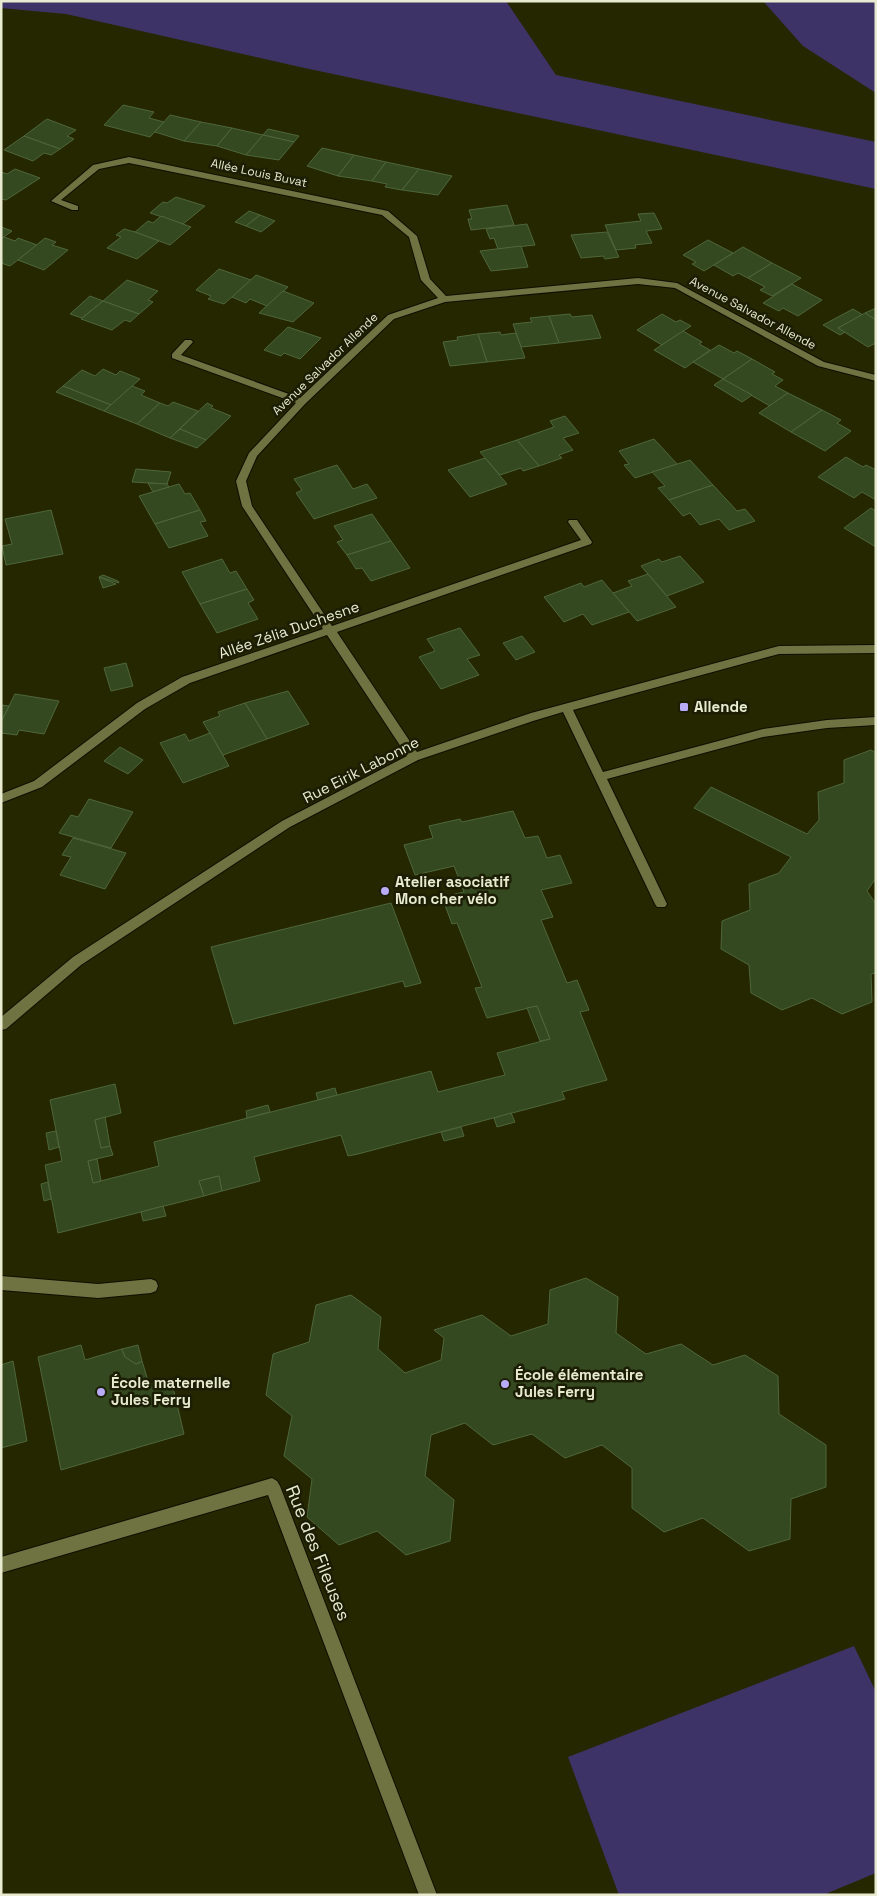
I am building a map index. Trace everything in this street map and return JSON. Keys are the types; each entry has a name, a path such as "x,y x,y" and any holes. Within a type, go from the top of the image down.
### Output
{"street":[{"name":"Allée Louis Buvat","path":"75,208 55,201 96,167 129,160 385,214 413,236 426,280 444,298"},
{"name":"Avenue Salvador Allende","path":"414,757 247,506 241,481 253,455 302,402 391,317 444,298 638,281 677,286 821,364 876,378"},
{"path":"188,342 174,356 302,402"},
{"name":"Allée Zélia Duchesne","path":"1,799 38,784 141,706 186,680 587,542 573,522"},
{"name":"Rue Eirik Labonne","path":"1,1025 77,961 269,835 414,757 566,707 780,650 876,650"},
{"path":"566,707 661,904"},
{"path":"599,777 763,733 827,724 876,721"},
{"path":"1,1283 98,1291 151,1286"},
{"name":"Rue des Fileuses","path":"1,1565 272,1486 428,1895"}],"shaded area":[{"path":"1,1 506,1 556,75 876,142 876,189 300,67 66,14 1,8"},
{"path":"763,1 876,1 876,93 803,46"},
{"path":"854,1646 876,1692 876,1873 823,1895 619,1895 568,1757"}],"building":[{"path":"123,105 154,112 149,118 164,122 150,137 104,125"},
{"path":"170,115 201,122 184,141 155,132"},
{"path":"47,119 76,130 67,136 74,139 60,149 24,136"},
{"path":"201,122 232,128 217,146 184,141"},
{"path":"232,128 263,135 246,155 217,146"},
{"path":"268,129 299,136 294,142 263,135"},
{"path":"263,135 294,142 279,160 246,155"},
{"path":"24,136 60,149 51,155 44,153 33,161 4,150"},
{"path":"322,148 354,155 338,176 307,166"},
{"path":"354,155 386,162 372,181 338,176"},
{"path":"386,162 419,169 402,190 385,187 387,184 372,181"},
{"path":"15,169 40,178 6,200 1,199 1,172 7,174"},
{"path":"419,169 452,176 438,195 402,190"},
{"path":"176,197 205,206 183,224 150,213 163,202 167,203"},
{"path":"507,205 514,225 471,230 468,219 472,219 469,210"},
{"path":"249,211 260,215 246,226 235,222"},
{"path":"654,213 662,229 646,231 652,243 635,245 636,248 616,250 605,225 641,221 638,214"},
{"path":"260,215 275,221 261,232 246,226"},
{"path":"161,216 191,227 170,245 135,232 148,221 153,223"},
{"path":"527,224 535,245 498,249 494,238 490,239 486,229"},
{"path":"1,227 12,231 1,239"},
{"path":"124,229 159,241 137,259 107,248 121,237 116,235"},
{"path":"607,232 619,257 605,259 603,256 581,258 571,235"},
{"path":"4,237 15,241 18,238 37,245 10,266 1,263 1,239"},
{"path":"45,238 56,242 52,245 68,250 44,270 18,260"},
{"path":"708,240 733,253 704,271 692,264 696,262 683,255"},
{"path":"521,246 528,267 491,271 480,251"},
{"path":"743,247 772,263 748,278 738,273 733,276 714,265"},
{"path":"772,263 801,278 772,296 760,290 765,287 748,278"},
{"path":"219,269 251,280 224,304 208,299 211,296 196,290"},
{"path":"256,275 288,287 267,306 250,299 246,303 232,297"},
{"path":"127,280 158,291 148,300 153,302 139,314 103,301"},
{"path":"792,284 822,300 798,316 783,308 779,311 763,303"},
{"path":"283,291 314,303 293,322 259,313"},
{"path":"90,296 103,301 82,318 70,314"},
{"path":"103,301 139,314 130,322 125,320 112,330 81,319"},
{"path":"876,308 876,320 865,313"},
{"path":"853,309 863,315 838,328 845,332 840,335 823,325"},
{"path":"865,313 876,320 876,343 868,347 838,328"},
{"path":"570,314 572,317 592,315 601,338 559,343 549,316"},
{"path":"662,314 676,322 680,320 691,326 662,345 637,330"},
{"path":"549,316 559,343 521,347 513,324 532,322 530,318"},
{"path":"288,327 321,338 300,359 284,353 281,356 264,350"},
{"path":"683,331 702,342 699,344 710,350 685,368 654,350"},
{"path":"500,332 501,335 516,333 525,358 487,362 478,334"},
{"path":"478,334 487,362 450,366 443,342 458,340 457,337"},
{"path":"719,345 734,353 737,351 752,359 723,379 693,362"},
{"path":"752,359 775,372 772,374 783,380 775,386 788,393 770,406 723,379"},
{"path":"103,369 116,375 120,371 140,379 111,405 63,386 82,370 95,376"},
{"path":"723,379 752,395 742,402 714,385"},
{"path":"63,386 111,405 104,411 56,392"},
{"path":"132,386 145,391 141,395 160,403 137,424 104,411"},
{"path":"788,393 822,410 791,432 759,413"},
{"path":"173,402 198,411 170,438 137,424 160,403 168,406"},
{"path":"207,403 213,406 211,408 231,416 206,440 180,429"},
{"path":"822,410 841,420 837,423 851,431 825,451 791,432"},
{"path":"565,416 579,433 563,438 573,450 559,455 562,458 539,466 517,440 554,427 550,421"},
{"path":"180,429 206,440 197,448 170,438"},
{"path":"654,439 677,464 635,478 624,465 629,464 619,451"},
{"path":"517,440 539,466 523,471 521,468 500,475 480,452"},
{"path":"846,457 863,467 866,465 876,470 876,500 862,492 854,498 818,477"},
{"path":"485,458 507,484 470,497 448,470"},
{"path":"690,460 713,485 669,500 658,488 665,486 652,472"},
{"path":"337,465 353,489 367,484 377,498 314,519 296,493 302,490 294,479"},
{"path":"136,469 171,472 167,484 132,482"},
{"path":"148,483 167,484 169,487 153,492"},
{"path":"179,484 185,494 190,493 200,510 155,524 139,496"},
{"path":"713,485 737,511 745,509 755,521 729,530 719,519 700,525 690,513 683,516 669,500"},
{"path":"871,508 876,511 876,547 844,528"},
{"path":"51,510 63,554 6,565 2,546 12,544 5,519"},
{"path":"200,510 206,521 200,522 208,536 169,548 155,524"},
{"path":"372,514 391,541 347,555 337,542 343,540 334,526"},
{"path":"391,541 410,568 371,581 362,568 356,569 347,555"},
{"path":"680,556 704,582 667,596 641,566 659,559 662,562"},
{"path":"222,559 230,573 236,571 247,589 200,604 182,572"},
{"path":"648,574 676,607 637,621 613,593 632,586 628,581"},
{"path":"103,575 118,581 119,583 99,577"},
{"path":"99,577 116,584 103,588"},
{"path":"602,580 629,612 592,625 583,614 564,622 544,597 581,583 584,587"},
{"path":"247,589 254,600 248,603 258,619 217,633 200,604"},
{"path":"460,628 480,655 467,659 479,675 441,689 419,657 435,651 427,639"},
{"path":"522,636 535,652 516,660 503,643"},
{"path":"126,663 133,686 111,691 104,668"},
{"path":"288,691 309,724 267,739 245,703"},
{"path":"15,694 59,701 44,734 19,730 17,735 1,733 1,722"},
{"path":"245,703 267,739 223,755 203,722 220,716 218,712"},
{"path":"1,705 9,706 1,722"},
{"path":"210,733 229,766 183,783 160,743 185,734 189,741"},
{"path":"120,747 143,760 128,774 104,761"},
{"path":"871,750 876,753 876,878 867,891 876,904 876,973 871,974 872,1002 842,1014 812,998 782,1010 751,993 749,965 721,949 722,921 750,910 749,884 779,873 791,857 694,808 711,787 807,834 819,820 818,792 844,783 844,760"},
{"path":"89,799 133,812 111,848 59,833 71,815 78,817"},
{"path":"513,811 525,838 538,836 547,858 560,855 572,883 541,890 553,917 541,920 567,983 577,980 589,1010 580,1012 607,1080 562,1092 565,1099 358,1154 348,1156 341,1135 254,1157 260,1181 222,1191 219,1176 199,1181 204,1196 58,1233 45,1165 62,1161 50,1100 115,1084 121,1113 95,1120 101,1148 110,1146 113,1155 88,1161 93,1183 159,1166 154,1142 431,1071 438,1092 505,1075 497,1053 550,1039 537,1006 487,1018 475,988 482,987 457,923 452,924 442,897 464,892 454,866 415,875 404,845 433,838 429,826 460,819 462,822"},
{"path":"73,838 126,853 105,889 60,875 71,857 62,855"},
{"path":"391,903 421,983 405,987 403,981 234,1024 211,947"},
{"path":"537,1006 550,1039 540,1041 527,1008"},
{"path":"335,1088 337,1095 318,1100 316,1093"},
{"path":"268,1105 270,1112 247,1118 246,1111"},
{"path":"511,1113 515,1122 497,1127 494,1118"},
{"path":"105,1117 110,1146 101,1148 95,1120"},
{"path":"461,1127 464,1136 444,1141 441,1132"},
{"path":"56,1131 59,1147 49,1150 46,1133"},
{"path":"97,1159 101,1181 93,1183 88,1161"},
{"path":"219,1176 222,1191 204,1196 199,1181"},
{"path":"48,1182 51,1199 44,1201 41,1184"},
{"path":"163,1206 166,1216 143,1221 141,1212"},
{"path":"586,1278 618,1297 616,1333 646,1354 681,1344 713,1365 745,1355 778,1376 779,1414 826,1445 826,1487 791,1499 790,1539 749,1551 703,1518 664,1532 632,1508 632,1468 602,1445 565,1458 532,1434 493,1445 465,1423 431,1435 425,1476 454,1500 450,1541 406,1555 377,1531 339,1545 307,1517 312,1479 284,1456 292,1416 266,1395 273,1354 309,1342 316,1305 351,1295 381,1317 378,1349 405,1373 441,1360 444,1338 434,1330 482,1315 511,1336 548,1324 550,1290"},
{"path":"81,1345 85,1360 122,1349 125,1357 136,1364 142,1361 149,1384 171,1379 184,1434 61,1470 38,1357"},
{"path":"138,1345 142,1361 136,1364 125,1357 122,1349"},
{"path":"13,1361 27,1441 1,1448 1,1365"}],"place":[{"name":"Allende","path":"684,707"},
{"name":"Atelier asociatif Mon cher vélo","path":"385,891"},
{"name":"École élémentaire Jules Ferry","path":"505,1384"},
{"name":"École maternelle Jules Ferry","path":"101,1392"}]}
